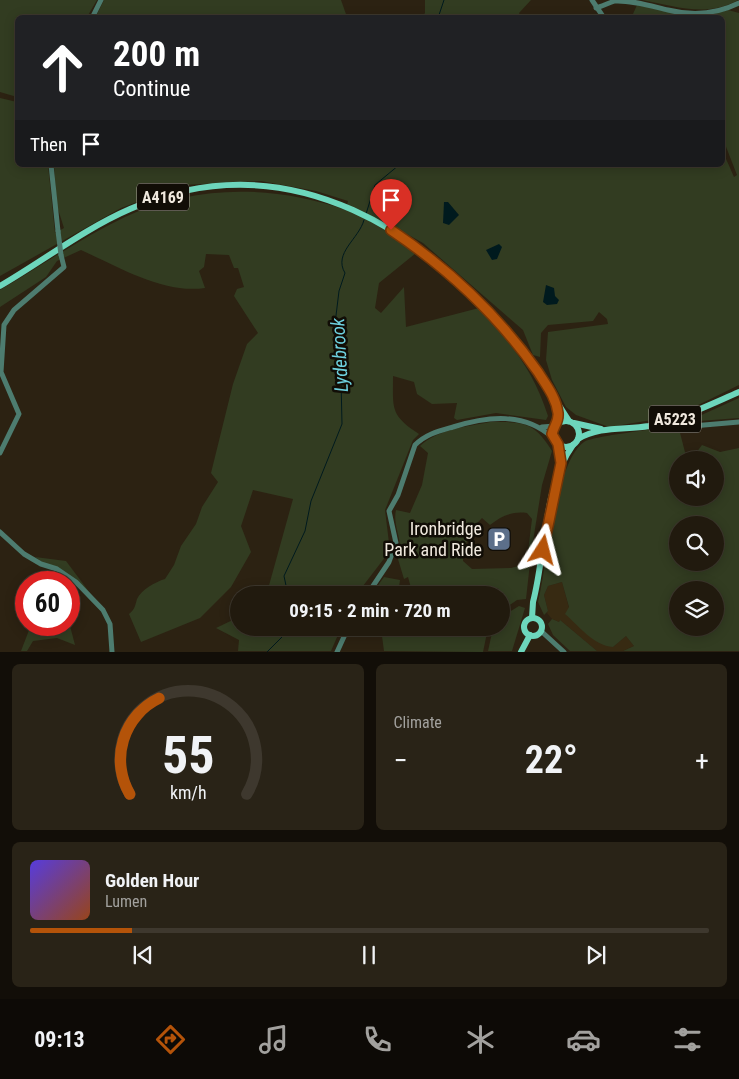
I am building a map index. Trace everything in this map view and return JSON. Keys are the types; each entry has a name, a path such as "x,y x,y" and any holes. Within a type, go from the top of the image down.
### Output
{"main road":[{"name":"A4169","path":"0,286 96,226 130,209 182,192 210,187 257,185 320,196 346,206 403,238 449,272 479,300 528,358 550,390 556,404 570,422"},
{"name":"A5223","path":"576,442 591,433 641,427 676,419 739,392"},
{"name":"A4169","path":"556,404 556,424"},
{"name":"A5223","path":"570,422 607,430"},
{"path":"561,463 576,442 579,432 570,422 556,424 553,438 558,444 566,447 576,442"},
{"path":"532,618 532,602 561,463 558,444"},
{"path":"532,618 541,622 541,631 538,635 530,635 526,631 527,621 532,618"},
{"path":"521,652 530,635"}],"street":[{"path":"94,15 101,0"},
{"path":"592,0 602,15"},
{"path":"596,8 615,1 631,1 668,10 701,14 739,3"},
{"path":"0,453 19,414 1,372 4,325 14,310 64,267 51,167"},
{"path":"373,586 388,562 396,543 389,511 401,488 415,445 421,439 428,434 488,418 514,419 539,427 553,438"},
{"path":"681,427 739,422"},
{"path":"539,427 556,424"},
{"path":"0,532 24,554 41,564 57,569 76,582 103,610 110,624 112,652"},
{"path":"541,631 564,652"},
{"path":"337,652 344,636"}],"shaded area":[{"path":"562,582 569,608 613,647 626,636 634,646 623,651 597,651 560,620 559,622 552,619 547,613 544,595 548,586"}],"green space":[{"path":"0,0 97,0 88,15 15,15 15,96 0,92"},
{"path":"104,0 341,0 346,15 96,15"},
{"path":"425,0 531,0 519,13 520,15 424,15"},
{"path":"642,0 738,0 714,8 690,9"},
{"path":"637,5 688,15 632,15"},
{"path":"728,10 739,13 739,385 686,411 658,419 609,427 576,415 566,407 552,380 546,360 548,332 608,324 607,319 599,312 593,321 548,325 541,333 540,357 533,355 523,330 423,243 405,233 400,242 416,253 379,283 375,308 381,313 404,287 406,327 479,308 501,333 528,371 542,399 548,416 546,420 496,413 457,420 454,418 457,403 432,404 417,394 414,382 393,376 395,410 403,422 419,434 413,440 385,510 389,543 386,556 363,586 269,586 293,499 253,490 241,526 251,552 232,586 200,618 141,642 129,614 134,609 137,599 145,590 165,579 174,565 181,546 196,524 202,507 218,482 211,473 233,384 247,344 258,333 234,296 237,289 244,287 238,268 234,268 229,255 206,254 204,267 199,271 205,288 189,289 173,287 142,278 81,250 57,261 46,277 0,307 0,290 109,225 152,206 179,198 235,192 263,193 291,196 346,210 348,201 316,191 261,181 183,185 121,208 0,276 0,98 15,102 15,167 48,167 55,233 64,228 57,206 54,167 725,167 725,157 734,177 737,175 725,144 725,15 708,15"},
{"path":"739,398 739,418 686,422"},
{"path":"490,422 511,422 527,425 546,441 552,451 542,485 531,554 528,551 532,519 527,513 507,515 490,525 482,518 471,532 466,543 463,561 472,569 511,568 530,563 526,599 517,600 510,605 510,586 410,586 408,577 404,579 398,559 400,547 395,516 396,510 410,513 422,485 428,453 420,446 435,436 462,427"},
{"path":"674,426 675,429 679,429 685,451 669,451 669,506 724,506 724,451 739,448 739,651 623,651 634,646 626,636 613,647 606,646 587,635 565,614 569,607 562,582 548,586 544,595 548,611 544,615 538,602 559,492 566,470 574,453 584,442 612,435"},
{"path":"702,445 717,451 698,451"},
{"path":"35,557 66,561 74,571 55,571"},
{"path":"384,577 400,580 399,586 378,586"},
{"path":"80,580 93,597 80,588"},
{"path":"519,606 525,608 512,651 488,651 491,636 510,636 510,612"},
{"path":"552,619 559,622 560,620 597,651 570,651 553,635 548,624"},
{"path":"230,621 230,635 216,628"},
{"path":"27,636 73,636 75,645 57,638 33,641 27,651 21,651"},
{"path":"231,636 338,636 331,651 238,651 239,640"},
{"path":"382,636 486,636 483,652 384,651"}],"water":[{"path":"444,202 448,202 459,215 449,225 443,223"},
{"path":"499,244 502,247 497,259 492,260 486,250"},
{"path":"546,285 554,288 555,296 559,300 557,304 547,305 543,302"}],"waterway":[{"name":"Lydebrook","path":"439,15 444,0"},
{"name":"Lydebrook","path":"366,214 375,185 397,167"},
{"name":"Lydebrook","path":"286,586 284,576 305,531 311,501 342,424 341,380 334,332 339,291 345,273 342,259 344,252 364,220"},
{"path":"267,652 283,636"}],"place":[{"name":"Ironbridge Park and Ride","path":"499,539"}],"route":[{"path":"391,230 425,253 472,293 528,358 550,390 558,415 558,423 552,434 555,442 558,444 561,463 552,494 543,550"}]}
